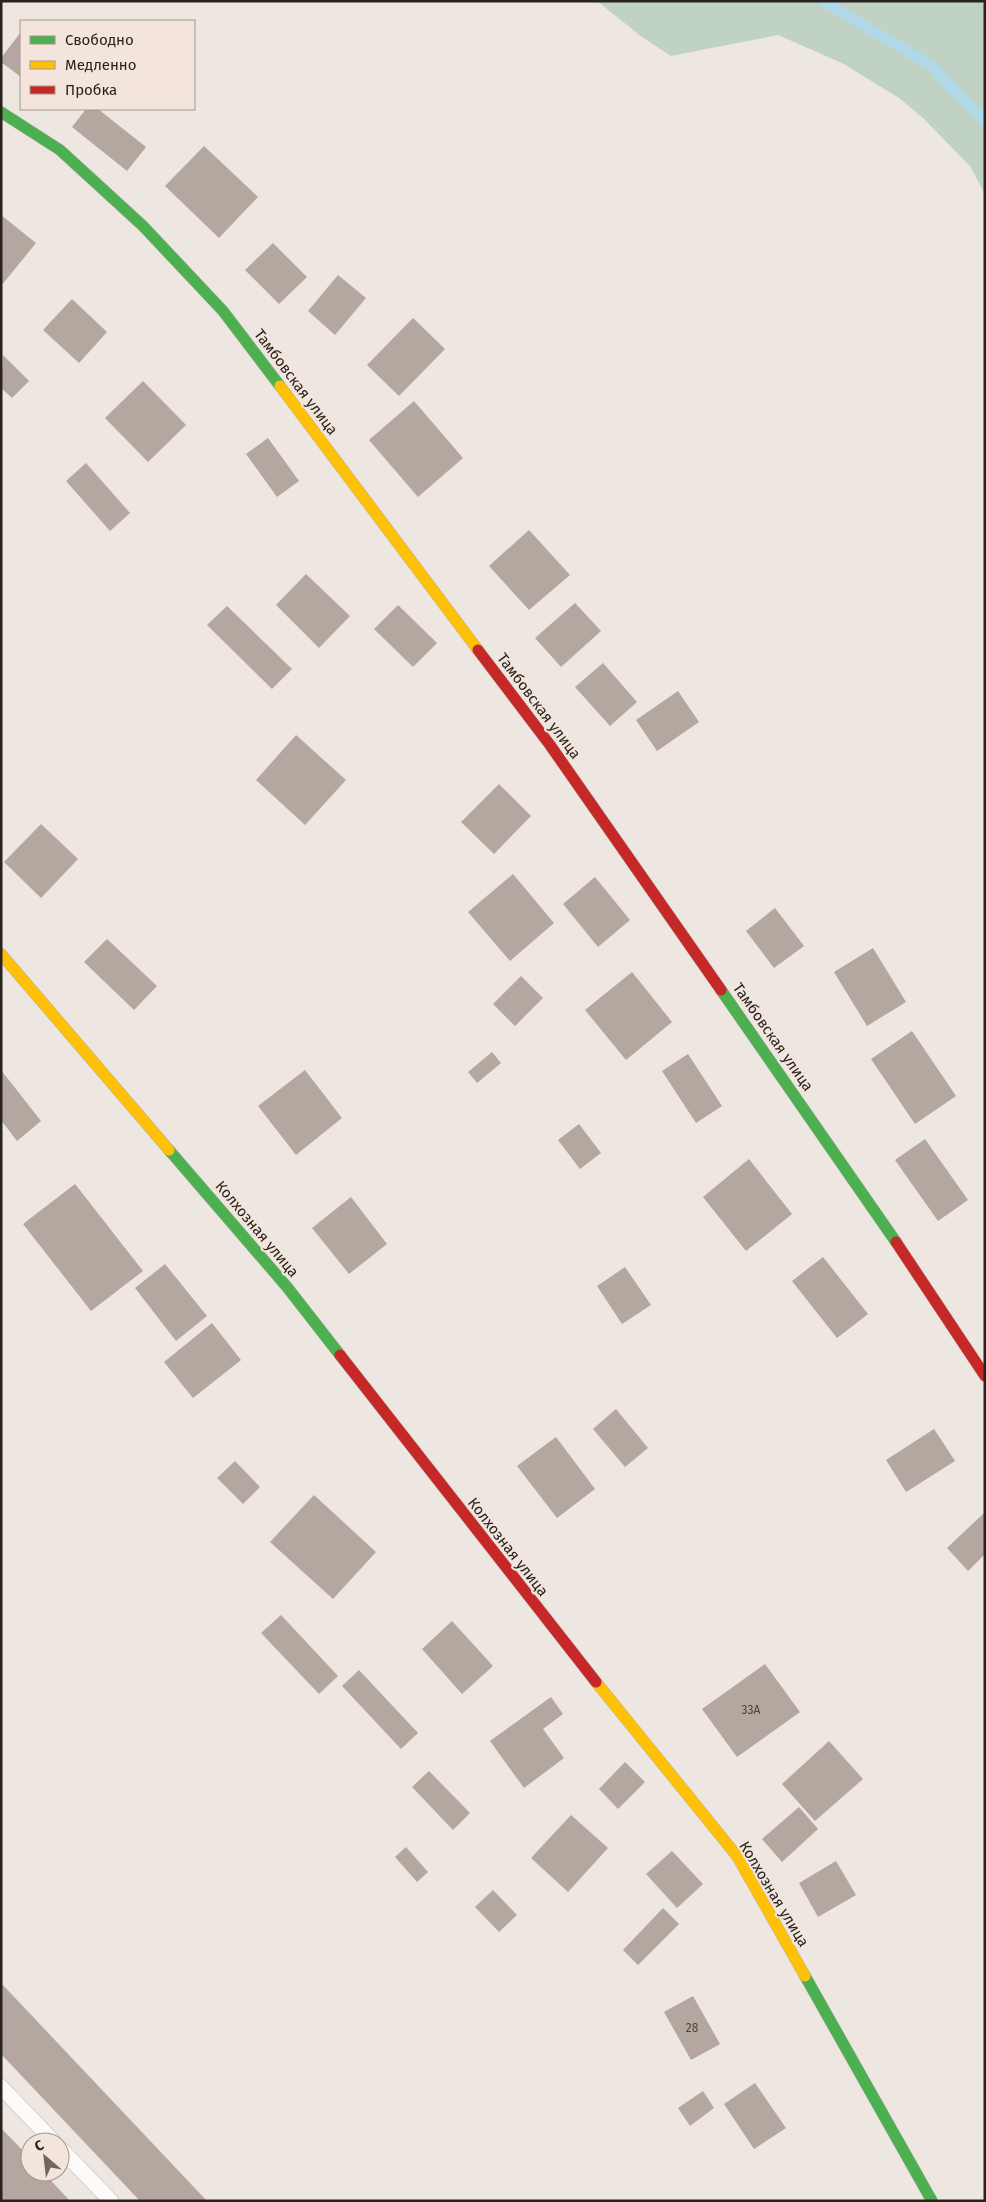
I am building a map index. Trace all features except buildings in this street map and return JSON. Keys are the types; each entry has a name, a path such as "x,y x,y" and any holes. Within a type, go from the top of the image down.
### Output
{"street":[{"name":"Тамбовская улица","path":"1,112 60,150 143,226 223,311 550,745 887,1228 985,1376"},
{"name":"Колхозная улица","path":"1,954 287,1287 545,1619 737,1856 932,2201"}],"lane":[{"path":"1,2087 44,2132"},
{"path":"70,2159 110,2201"}],"green space":[{"path":"597,1 981,1 985,5 985,194 970,166 923,118 899,98 842,63 778,35 671,56 642,37"}],"waterway":[{"path":"823,1 932,66 985,122"}],"traffic: fast":[{"path":"1,112 60,150 143,226 223,311 280,386"},
{"path":"721,990 896,1242"},
{"path":"169,1150 287,1287 340,1355"},
{"path":"805,1976 932,2201"}],"traffic: slow":[{"path":"280,386 478,650"},
{"path":"1,954 169,1150"},
{"path":"596,1682 737,1856 805,1976"}],"traffic: jam":[{"path":"478,650 550,745 721,990"},
{"path":"896,1242 985,1376"},
{"path":"340,1355 596,1682"}]}
